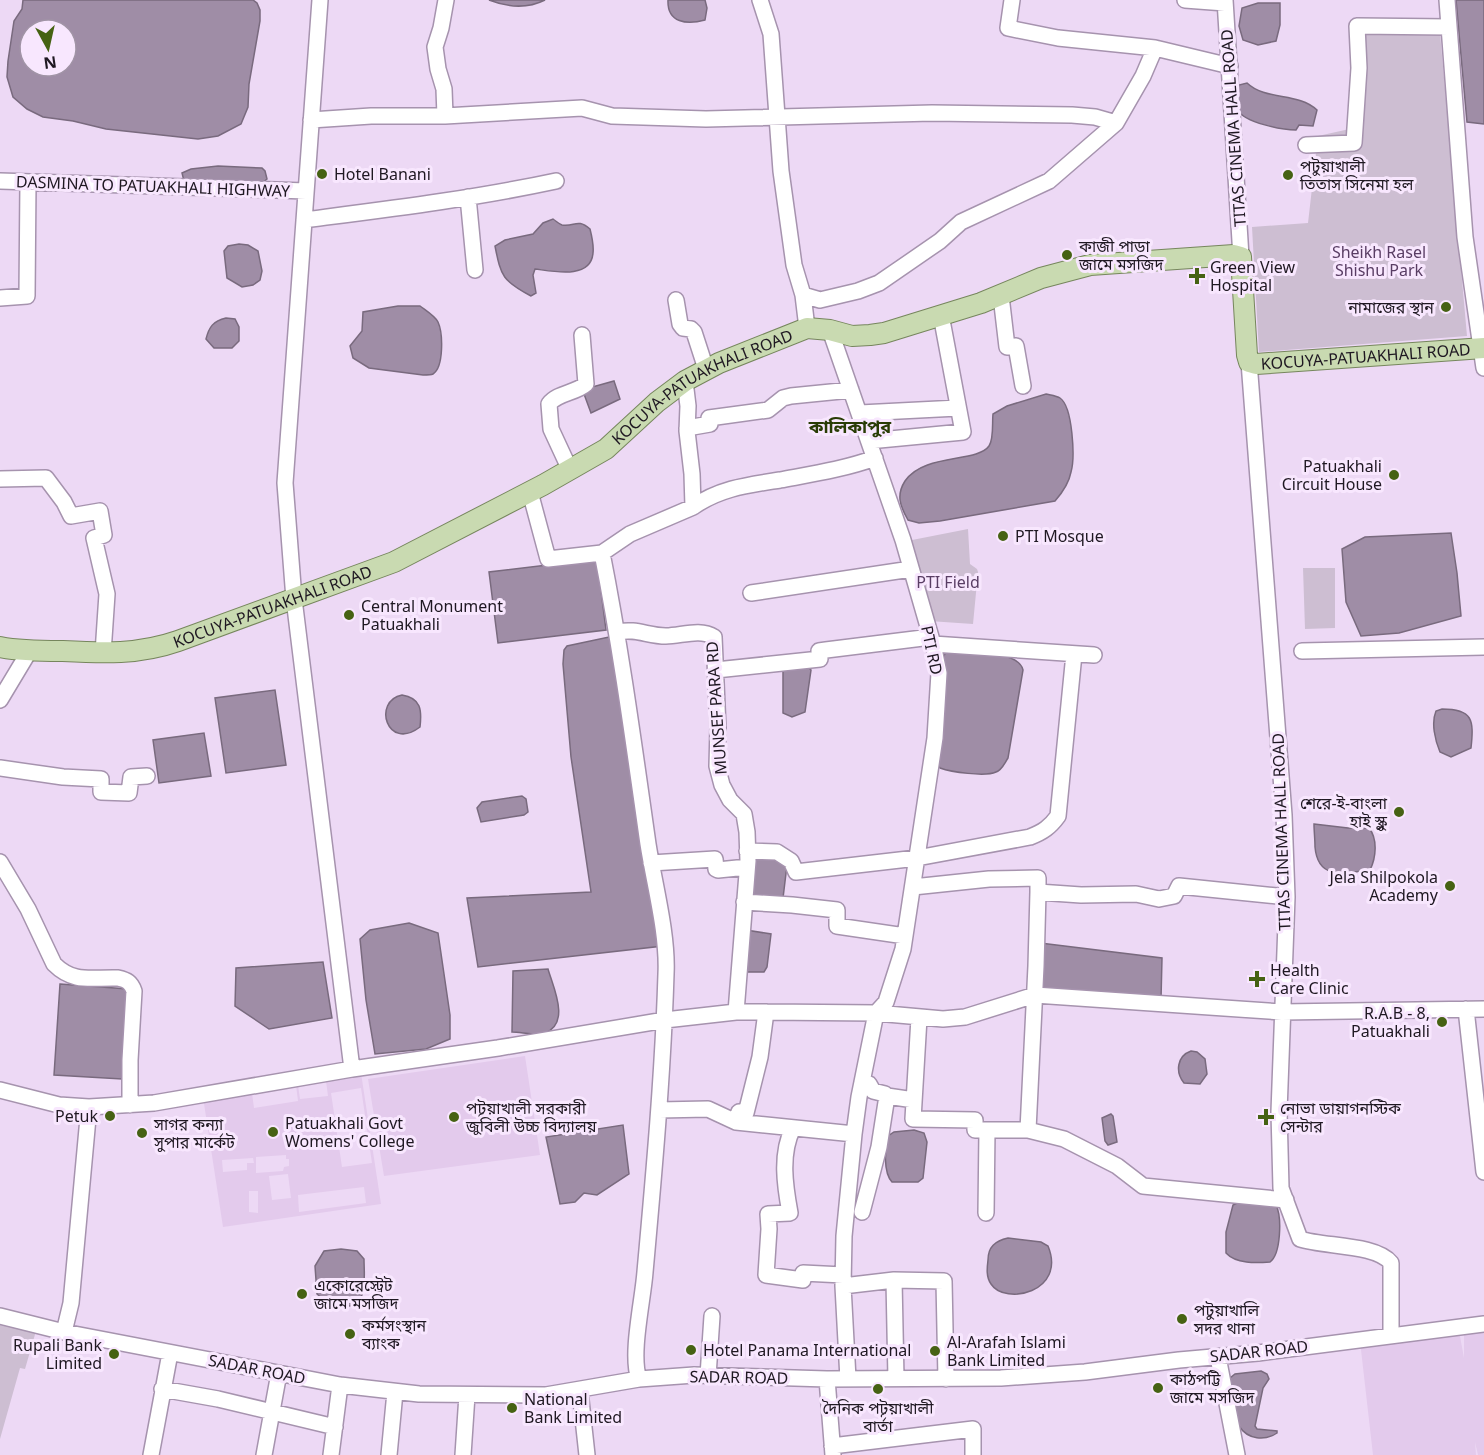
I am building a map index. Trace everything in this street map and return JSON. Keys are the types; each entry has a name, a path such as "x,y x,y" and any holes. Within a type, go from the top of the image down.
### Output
{"main road":[{"name":"KOCUYA-PATUAKHALI ROAD","path":"0,647 103,653 155,649 394,562 570,470 606,448 657,402 685,381 745,352 807,328 830,330 852,336 870,335 1001,296 1041,278 1090,265 1234,255 1241,257 1249,362 1266,364 1483,355"}],"street":[{"path":"320,0 285,483 294,599 352,1069"},
{"path":"445,116 444,89 435,47 446,0"},
{"path":"760,0 771,34 787,219 794,265 803,295 807,328"},
{"path":"1012,0 1008,28 1058,38 1155,48 1230,66"},
{"path":"1185,0 1225,1"},
{"path":"1447,0 1465,237 1483,355"},
{"name":"TITAS CINEMA HALL ROAD","path":"1225,1 1241,257"},
{"path":"1306,145 1354,143 1359,68 1357,26 1449,27"},
{"path":"803,295 820,300 858,291 879,283 940,241 961,222 1049,181 1116,123 1143,76 1155,48"},
{"path":"311,120 371,116 445,116 582,108 612,116 706,119 932,113 1072,115 1095,117 1116,123"},
{"name":"DASMINA TO PATUAKHALI HIGHWAY","path":"0,181 306,190"},
{"path":"304,220 420,206 517,190 556,181"},
{"path":"0,298 27,296 28,182"},
{"path":"468,198 475,270"},
{"path":"1001,296 1007,347 1016,346 1023,386"},
{"path":"676,300 681,327 694,332 706,369"},
{"path":"869,441 963,432 941,315"},
{"name":"PTI RD","path":"830,330 911,569 939,673 935,738 905,936 892,988 886,1002 876,1013"},
{"path":"570,470 551,429 549,404 552,400 586,384 582,335"},
{"name":"TITAS CINEMA HALL ROAD","path":"1249,362 1284,815 1287,897 1279,1112 1281,1188 1300,1239 1313,1244 1346,1246 1387,1257 1391,1263 1391,1335"},
{"path":"685,381 693,507"},
{"path":"687,428 710,424 709,418 768,410 783,398 791,396 852,390"},
{"path":"860,413 958,408"},
{"path":"530,492 548,560 602,553 630,534 693,507 708,496 724,490 819,473 875,458"},
{"path":"0,479 46,478 64,502 71,516 100,511 104,535 94,538 107,594 103,653"},
{"path":"602,553 618,632 666,952 665,1020 644,1290 636,1350 635,1369 639,1380"},
{"path":"751,594 911,569"},
{"name":"MUNSEF PARA RD","path":"618,632 636,629 644,633 665,636 708,633 714,637 718,728 717,766 722,785 730,800 744,814 747,851 736,1012"},
{"path":"716,670 820,659 819,651 826,650 932,641 1094,656"},
{"path":"1302,651 1484,647"},
{"path":"0,700 30,650"},
{"path":"747,851 777,852 791,861 796,872 917,858 1030,837 1042,832 1052,825 1058,816 1074,654"},
{"path":"0,768 101,780 100,792 129,793 131,777 147,776"},
{"path":"651,863 715,859 718,870 747,867"},
{"path":"0,862 28,909 54,964 60,970 74,978 118,978 132,985 134,991 130,1105"},
{"path":"913,887 989,879 1038,878 1028,1130"},
{"path":"1038,892 1082,895 1136,894 1170,898 1174,896 1179,886 1187,886 1287,897"},
{"path":"744,902 837,910 837,926 905,936"},
{"path":"0,1090 59,1105 89,1107 154,1103 352,1069 498,1048 665,1020 736,1012 876,1013 918,1018 965,1017 1035,995 1282,1012 1484,1009"},
{"path":"1466,1009 1484,1172"},
{"path":"736,1122 739,1112 746,1113 760,1057 766,1012"},
{"path":"848,1378 843,1281 844,1236 854,1134 876,1013"},
{"path":"918,1018 913,1119 975,1120 975,1130 1028,1130 1064,1139 1117,1166 1143,1186 1286,1200"},
{"path":"862,1082 869,1084 873,1091 887,1096 914,1100"},
{"path":"862,1212 879,1147 887,1096"},
{"path":"64,1332 71,1303 89,1107"},
{"path":"658,1110 708,1109 736,1122 854,1134"},
{"path":"793,1128 787,1149 784,1181 790,1213 768,1215 766,1275 803,1280 804,1273 843,1281 944,1281 946,1379"},
{"path":"986,1213 987,1130"},
{"path":"894,1280 896,1379"},
{"name":"SADAR ROAD","path":"0,1316 64,1332 340,1385 395,1392 467,1395 546,1395 639,1380 694,1375 827,1379 1001,1378 1085,1372 1258,1353 1484,1324"},
{"path":"708,1376 712,1316"},
{"path":"151,1455 170,1353"},
{"path":"1218,1357 1237,1455"},
{"path":"264,1455 270,1411 279,1373"},
{"path":"827,1379 833,1450 973,1429 973,1455"},
{"path":"331,1455 340,1385"},
{"path":"162,1389 218,1399 335,1427"},
{"path":"580,1391 587,1455"},
{"path":"389,1455 395,1392"},
{"path":"463,1455 467,1395"}],"shaded area":[{"path":"23,0 253,0 260,10 260,21 249,84 248,107 241,124 218,136 198,139 106,129 43,117 27,109 13,97 7,77 14,21 22,9"},
{"path":"489,0 545,0 531,5 517,6"},
{"path":"668,0 705,0 707,8 705,20 685,22 675,18 671,14"},
{"path":"1456,0 1484,0 1484,124 1467,122"},
{"path":"1258,3 1280,3 1280,25 1276,41 1258,45 1243,40 1239,26 1242,8"},
{"path":"1247,83 1263,92 1309,104 1317,110 1313,126 1299,125 1296,130 1283,129 1248,119 1238,110 1235,86"},
{"path":"218,166 262,168 267,179 261,184 184,181 182,173 191,169"},
{"path":"553,219 562,225 579,223 590,229 593,247 591,262 585,267 570,272 535,269 533,275 536,293 531,296 514,286 505,277 499,265 495,246 505,240 533,234 543,223"},
{"path":"248,245 258,251 262,271 260,280 253,285 242,287 227,278 224,251 228,246"},
{"path":"398,306 420,306 438,322 442,349 437,370 433,374 423,375 369,368 353,358 350,346 362,331 363,312"},
{"path":"226,318 235,319 239,327 239,341 232,348 214,348 206,339 209,331 212,325"},
{"path":"614,381 620,399 591,413 584,394 585,389"},
{"path":"1046,394 1059,397 1064,403 1068,411 1072,433 1073,456 1070,476 1065,488 1055,501 940,521 919,523 908,520 901,505 900,496 902,486 914,472 937,462 983,451 992,439 993,414 1007,406"},
{"path":"1451,533 1461,616 1399,633 1361,636 1346,602 1342,549 1365,537"},
{"path":"597,559 606,630 498,643 489,572"},
{"path":"609,637 613,640 663,946 478,967 467,898 591,892 571,757 563,664 564,650 567,646"},
{"path":"948,650 1002,655 1019,663 1023,670 1008,758 996,772 976,774 952,771 940,768 935,759 943,660"},
{"path":"808,667 811,670 805,712 792,717 783,713 783,669"},
{"path":"275,690 286,765 226,773 215,698"},
{"path":"402,695 417,702 421,715 420,727 409,733 399,733 387,723 388,706 393,699"},
{"path":"1442,709 1460,711 1466,714 1471,723 1471,748 1451,757 1440,752 1435,737 1436,711"},
{"path":"204,733 211,776 159,783 153,740"},
{"path":"522,796 526,799 528,812 524,815 481,822 477,808 482,802"},
{"path":"1314,824 1369,828 1374,838 1375,849 1370,870 1342,873 1327,870 1317,858"},
{"path":"765,853 787,865 783,898 751,900 755,858"},
{"path":"409,923 438,933 450,1015 450,1039 426,1049 375,1054 366,1000 360,939 370,930"},
{"path":"746,930 771,934 767,967 764,972 747,972"},
{"path":"1040,943 1162,958 1161,1000 1039,991"},
{"path":"323,962 332,1018 269,1029 235,1006 236,968"},
{"path":"548,969 559,1013 553,1028 542,1034 512,1032 513,971"},
{"path":"60,984 128,989 122,1079 54,1075"},
{"path":"1191,1051 1197,1052 1205,1059 1207,1074 1200,1084 1184,1083 1179,1074 1180,1060"},
{"name":"পটুয়াখালী সরকারী জুবিলী উচ্চ বিদ্যালয়","path":"525,1056 540,1155 384,1176 368,1079"},
{"name":"Patuakhali Govt Womens' College","path":"361,1073 381,1204 223,1227 203,1097","holes":["326,1081 328,1096 300,1099 298,1085","296,1085 298,1101 254,1108 252,1093","361,1088 372,1163 342,1167 331,1093","286,1155 286,1159 289,1159 289,1166 284,1167 283,1171 256,1173 256,1157","253,1158 254,1163 247,1163 247,1170 223,1172 222,1160","288,1174 291,1198 272,1200 269,1176","364,1187 366,1203 299,1212 298,1195","249,1191 258,1191 258,1213 249,1212"]},
{"path":"1111,1114 1117,1142 1108,1145 1105,1141 1102,1118"},
{"path":"623,1125 629,1174 597,1195 584,1193 575,1202 560,1204 546,1137"},
{"path":"914,1130 924,1133 927,1142 923,1178 918,1182 892,1182 886,1166 888,1136 894,1132"},
{"path":"1242,1201 1276,1205 1279,1235 1274,1258 1270,1262 1241,1261 1226,1253 1226,1232 1233,1205"},
{"path":"1008,1238 1041,1242 1048,1246 1052,1262 1049,1274 1042,1284 1020,1294 998,1291 989,1281 987,1269 989,1252 996,1243"},
{"path":"341,1249 357,1251 364,1259 363,1290 361,1297 351,1306 326,1301 317,1294 315,1266 324,1251"},
{"path":"1484,1327 1484,1455 1478,1455 1475,1442 1476,1455 1373,1455 1360,1341 1459,1331 1464,1358 1464,1335"},
{"path":"1261,1371 1267,1374 1269,1379 1263,1388 1255,1426 1257,1429 1277,1431 1277,1433 1257,1438 1247,1434 1239,1426 1230,1378 1235,1374"}],"green space":[{"name":"Sheikh Rasel Shishu Park","path":"1362,32 1440,33 1467,336 1259,352 1252,227 1308,223 1318,136 1363,126"},
{"name":"PTI Field","path":"968,529 970,564 978,572 973,624 929,621 907,541"},
{"path":"1303,568 1335,568 1335,628 1305,629"},
{"path":"0,1321 36,1331 25,1369 20,1368 0,1439"}],"place":[{"name":"Hotel Banani","path":"322,174"},
{"name":"পটুয়াখালী তিতাস সিনেমা হল","path":"1288,175"},
{"name":"কাজী পাড়া জামে মসজিদ","path":"1067,255"},
{"name":"Green View Hospital","path":"1197,276"},
{"name":"নামাজের স্থান","path":"1446,307"},
{"name":"Patuakhali Circuit House","path":"1394,475"},
{"name":"PTI Mosque","path":"1003,536"},
{"name":"Central Monument Patuakhali","path":"349,615"},
{"name":"শেরে-ই-বাংলা হাই স্কুল","path":"1399,812"},
{"name":"Jela Shilpokola Academy","path":"1450,886"},
{"name":"Health Care Clinic","path":"1257,979"},
{"name":"R.A.B - 8, Patuakhali","path":"1442,1022"},
{"name":"Petuk","path":"110,1116"},
{"name":"পটুয়াখালী সরকারী জুবিলী উচ্চ বিদ্যালয়","path":"454,1117"},
{"name":"নোভা ডায়াগনস্টিক সেন্টার","path":"1266,1117"},
{"name":"Patuakhali Govt Womens' College","path":"273,1132"},
{"name":"সাগর কন্যা সুপার মার্কেট","path":"142,1133"},
{"name":"একোরেস্ট্রেট জামে মসজিদ","path":"302,1294"},
{"name":"পটুয়াখালি সদর থানা","path":"1182,1319"},
{"name":"কর্মসংস্থান ব্যাংক","path":"350,1334"},
{"name":"Hotel Panama International","path":"691,1350"},
{"name":"Al-Arafah Islami Bank Limited","path":"935,1351"},
{"name":"Rupali Bank Limited","path":"114,1354"},
{"name":"কাঠপট্টি জামে মসজিদ","path":"1158,1388"},
{"name":"দৈনিক পটুয়াখালী বার্তা","path":"878,1389"},
{"name":"National Bank Limited","path":"512,1408"}],"district":[{"name":"কালিকাপুর","path":"850,427"}]}
